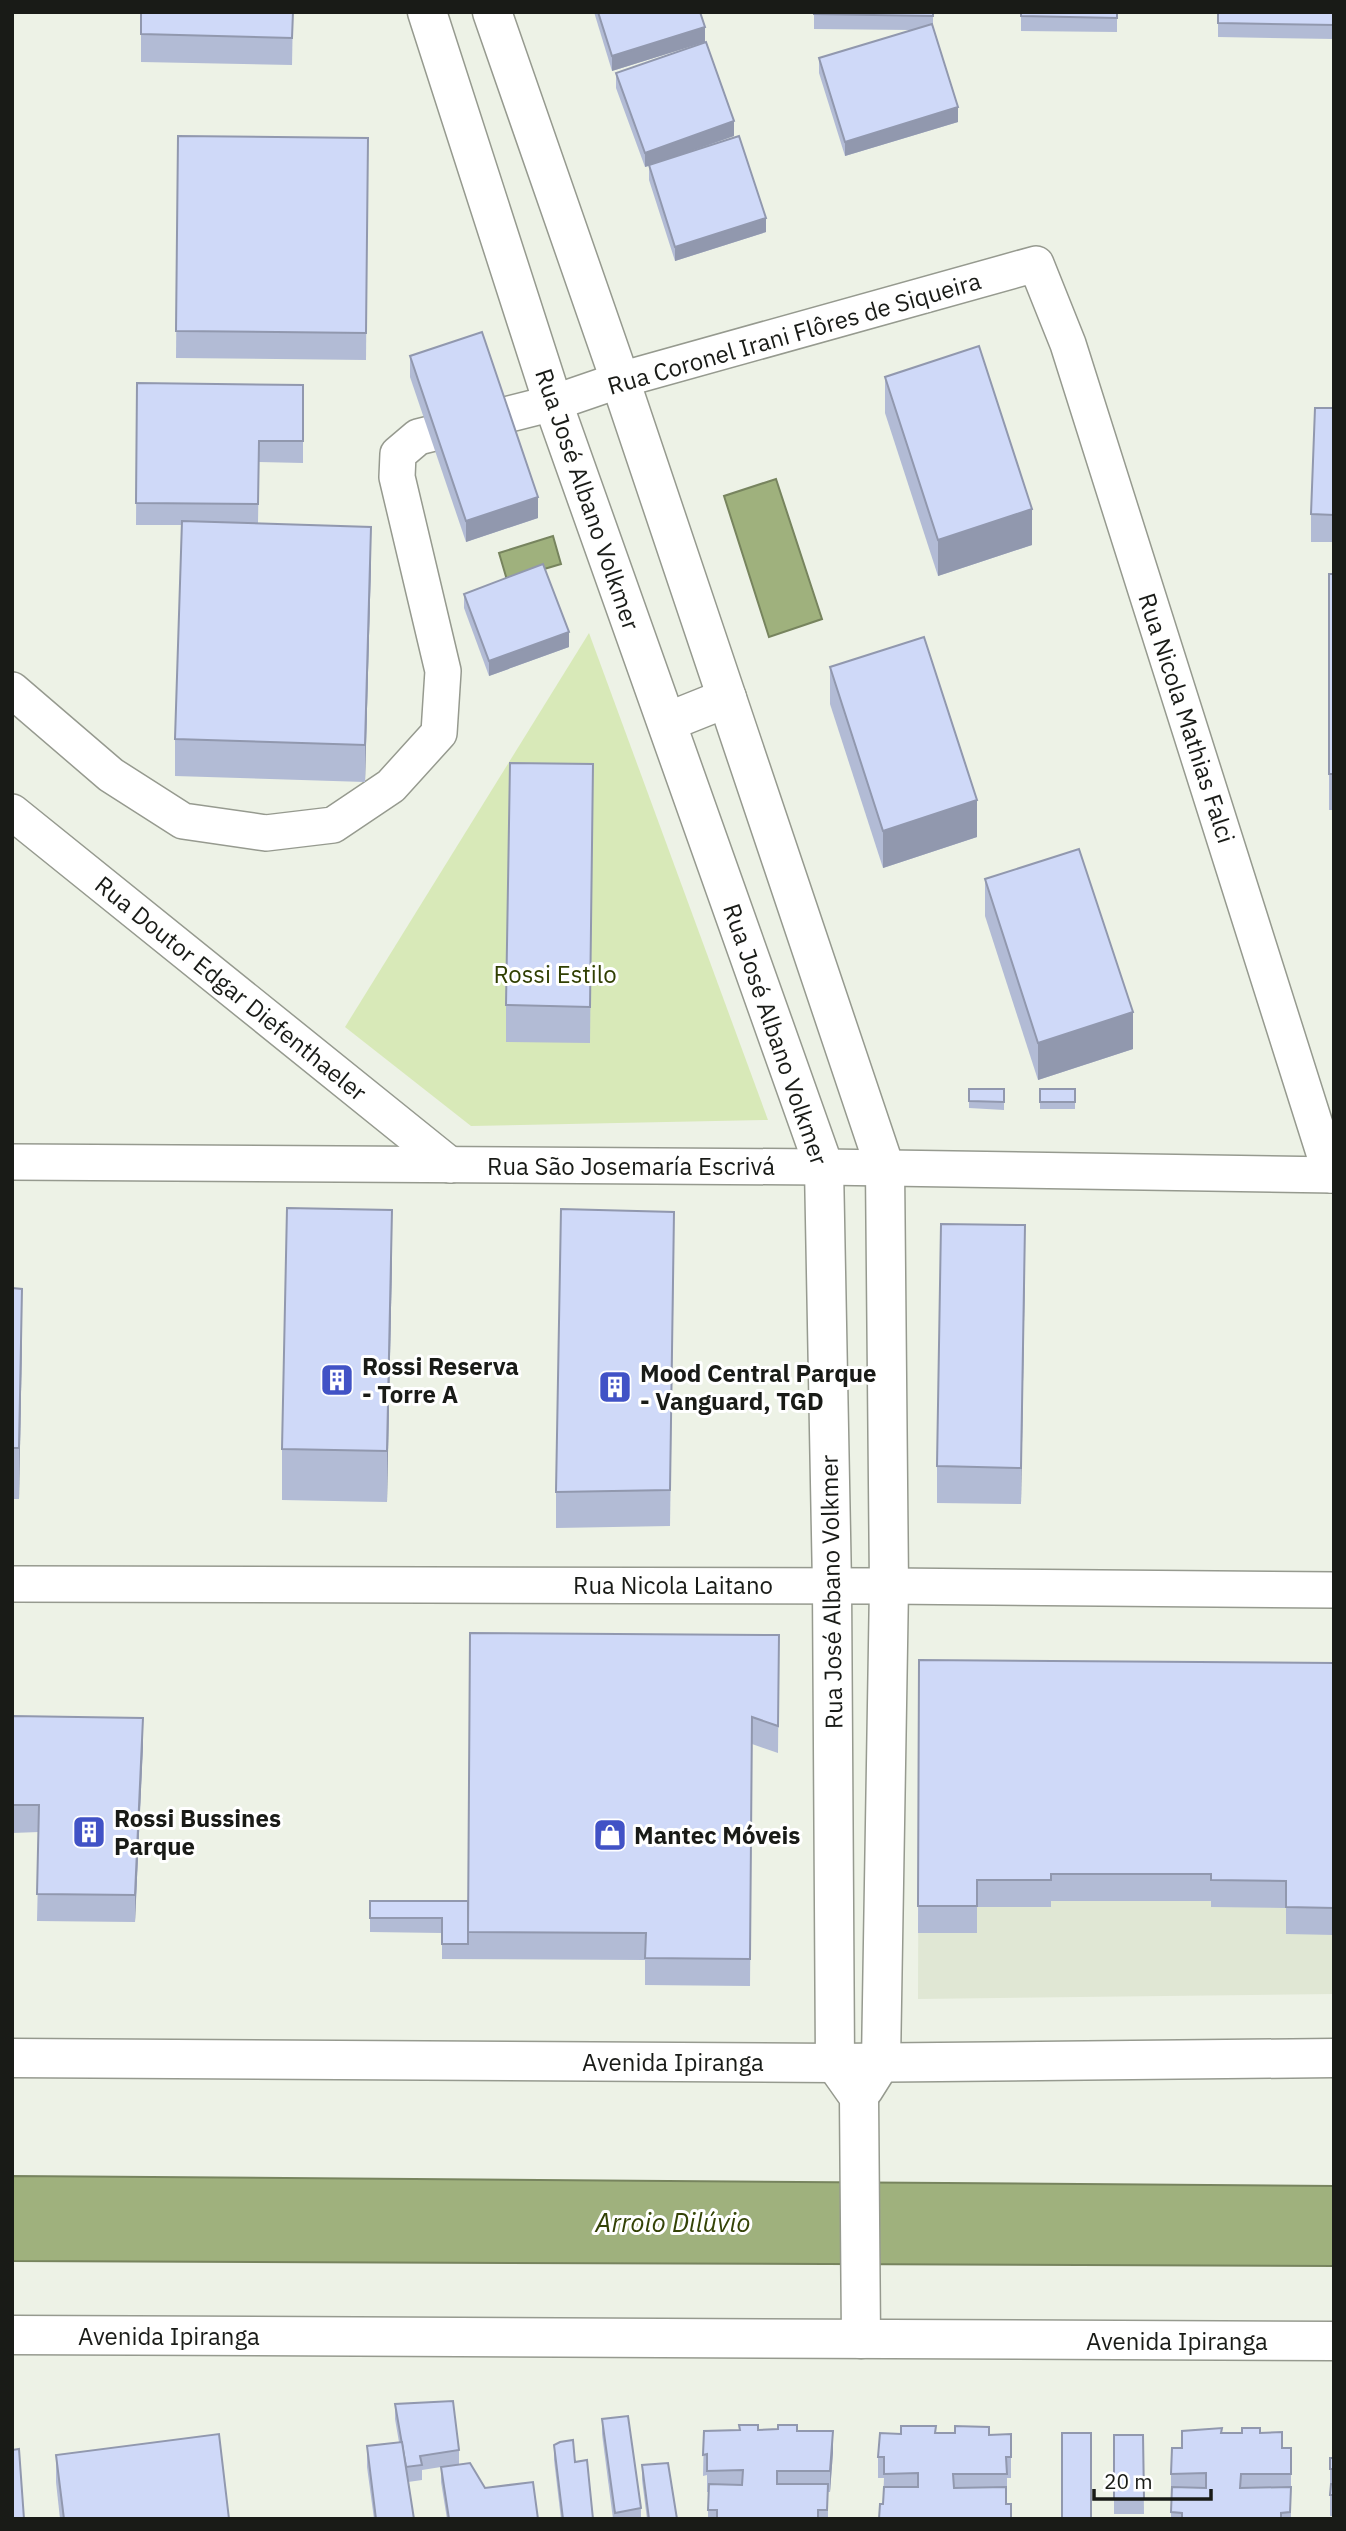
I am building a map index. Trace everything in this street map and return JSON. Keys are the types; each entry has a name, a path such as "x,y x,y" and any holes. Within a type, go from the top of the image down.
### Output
{"street":[{"name":"Rua José Albano Volkmer","path":"427,12 553,403 824,1167 832,1586 835,2063"},
{"path":"492,12 620,380 885,1168 889,1586 881,2062 859,2097 861,2339"},
{"name":"Rua Coronel Irani Flôres de Siqueira","path":"12,690 111,775 183,821 266,833 333,825 391,786 439,733 443,671 397,477 398,454 418,437 553,403 620,380 1036,264"},
{"name":"Rua Nicola Mathias Falci","path":"1036,264 1072,357 1332,1175"},
{"path":"667,722 727,698"},
{"name":"Rua Doutor Edgar Diefenthaeler","path":"12,812 450,1165"},
{"name":"Rua São Josemaría Escrivá","path":"12,1162 824,1167 1332,1175"},
{"name":"Rua Nicola Laitano","path":"12,1584 1334,1590"},
{"name":"Avenida Ipiranga","path":"12,2058 835,2063 1334,2058"},
{"path":"835,2063 859,2097"},
{"name":"Avenida Ipiranga","path":"12,2335 1334,2341"}],"shaded area":[{"path":"919,1688 1334,1690 1334,1994 918,1999"}],"green space":[{"name":"Rossi Estilo","path":"589,633 768,1120 471,1126 345,1027"}],"water":[{"path":"776,479 822,619 769,637 724,496"},
{"path":"553,536 561,564 507,580 499,553"},
{"name":"Arroio Dilúvio","path":"12,2176 1334,2186 1334,2266 12,2261"}],"building":[{"path":"141,12 293,12 292,38 141,34"},
{"path":"598,12 700,12 705,27 612,56"},
{"path":"933,12 933,16 814,14"},
{"path":"1021,12 1117,12 1117,18 1021,16"},
{"path":"1218,12 1334,12 1334,25 1218,23"},
{"path":"932,24 958,107 845,142 819,58"},
{"path":"706,42 734,121 645,153 616,73"},
{"path":"178,136 368,138 366,333 176,331"},
{"path":"739,136 766,218 675,247 649,165"},
{"path":"482,332 538,497 466,521 410,356"},
{"path":"979,346 1032,509 938,540 885,377"},
{"path":"137,383 303,385 303,441 259,441 258,504 136,503"},
{"path":"1315,408 1334,408 1334,515 1311,514"},
{"path":"182,521 371,527 365,745 175,739"},
{"path":"543,564 569,632 489,661 464,594"},
{"path":"1329,574 1334,574 1334,774 1329,774"},
{"path":"924,637 977,800 883,831 830,667"},
{"path":"510,763 593,764 590,1007 506,1005"},
{"path":"1079,849 1133,1012 1038,1043 985,879"},
{"path":"969,1089 1004,1089 1004,1102 969,1101"},
{"path":"1040,1089 1075,1089 1075,1102 1040,1102"},
{"name":"Rossi Reserva - Torre A","path":"287,1208 392,1210 387,1451 282,1449"},
{"name":"Mood Central Parque - Vanguard, TGD","path":"561,1209 674,1212 670,1490 556,1492"},
{"path":"941,1224 1025,1225 1021,1468 937,1466"},
{"path":"12,1288 22,1289 19,1448 12,1448"},
{"name":"Mantec Móveis","path":"470,1633 779,1635 778,1726 752,1717 750,1959 645,1958 646,1933 468,1932"},
{"path":"919,1660 1334,1663 1334,1908 1286,1907 1286,1881 1211,1880 1211,1874 1051,1874 1051,1880 977,1880 977,1906 918,1906"},
{"name":"Rossi Bussines Parque","path":"12,1716 143,1718 135,1895 37,1894 39,1805 12,1805"},
{"path":"370,1901 468,1901 468,1944 442,1944 442,1918 370,1918"},
{"path":"453,2401 459,2450 420,2456 422,2465 406,2467 395,2404"},
{"path":"628,2416 641,2508 615,2513 602,2419"},
{"path":"739,2425 758,2425 758,2430 778,2429 778,2425 797,2425 797,2431 833,2431 830,2471 777,2471 777,2484 828,2484 827,2510 818,2510 818,2519 717,2519 717,2510 708,2510 709,2484 742,2485 743,2470 707,2471 707,2454 703,2455 704,2431 740,2430"},
{"path":"901,2426 936,2426 935,2433 955,2433 955,2426 989,2427 989,2435 1011,2434 1011,2457 1006,2457 1007,2474 953,2474 954,2488 1006,2487 1006,2504 1011,2504 1011,2519 879,2519 884,2487 918,2487 918,2473 884,2474 884,2457 878,2457 880,2433 901,2434"},
{"path":"1222,2428 1221,2433 1242,2433 1242,2428 1260,2428 1260,2433 1282,2432 1282,2448 1291,2448 1291,2474 1241,2474 1240,2488 1291,2487 1290,2512 1281,2513 1281,2519 1182,2519 1182,2513 1171,2512 1172,2487 1206,2488 1206,2473 1171,2474 1172,2448 1182,2448 1182,2431"},
{"path":"1062,2433 1091,2433 1091,2519 1062,2519"},
{"path":"219,2434 229,2519 64,2519 56,2455"},
{"path":"1114,2435 1143,2435 1144,2499 1114,2499"},
{"path":"573,2440 575,2462 587,2460 593,2519 563,2519 554,2445"},
{"path":"402,2442 414,2519 376,2519 367,2446"},
{"path":"19,2449 24,2519 12,2519 12,2450"},
{"path":"1330,2458 1334,2458 1334,2469 1330,2469"},
{"path":"470,2463 485,2488 533,2482 538,2519 449,2519 441,2467"},
{"path":"668,2463 677,2519 649,2519 642,2465"},
{"path":"1331,2484 1334,2484 1334,2495 1330,2495"}],"place":[{"name":"Rossi Reserva - Torre A","path":"337,1380"},
{"name":"Mood Central Parque - Vanguard, TGD","path":"615,1387"},
{"name":"Rossi Bussines Parque","path":"89,1832"},
{"name":"Mantec Móveis","path":"610,1835"}]}
